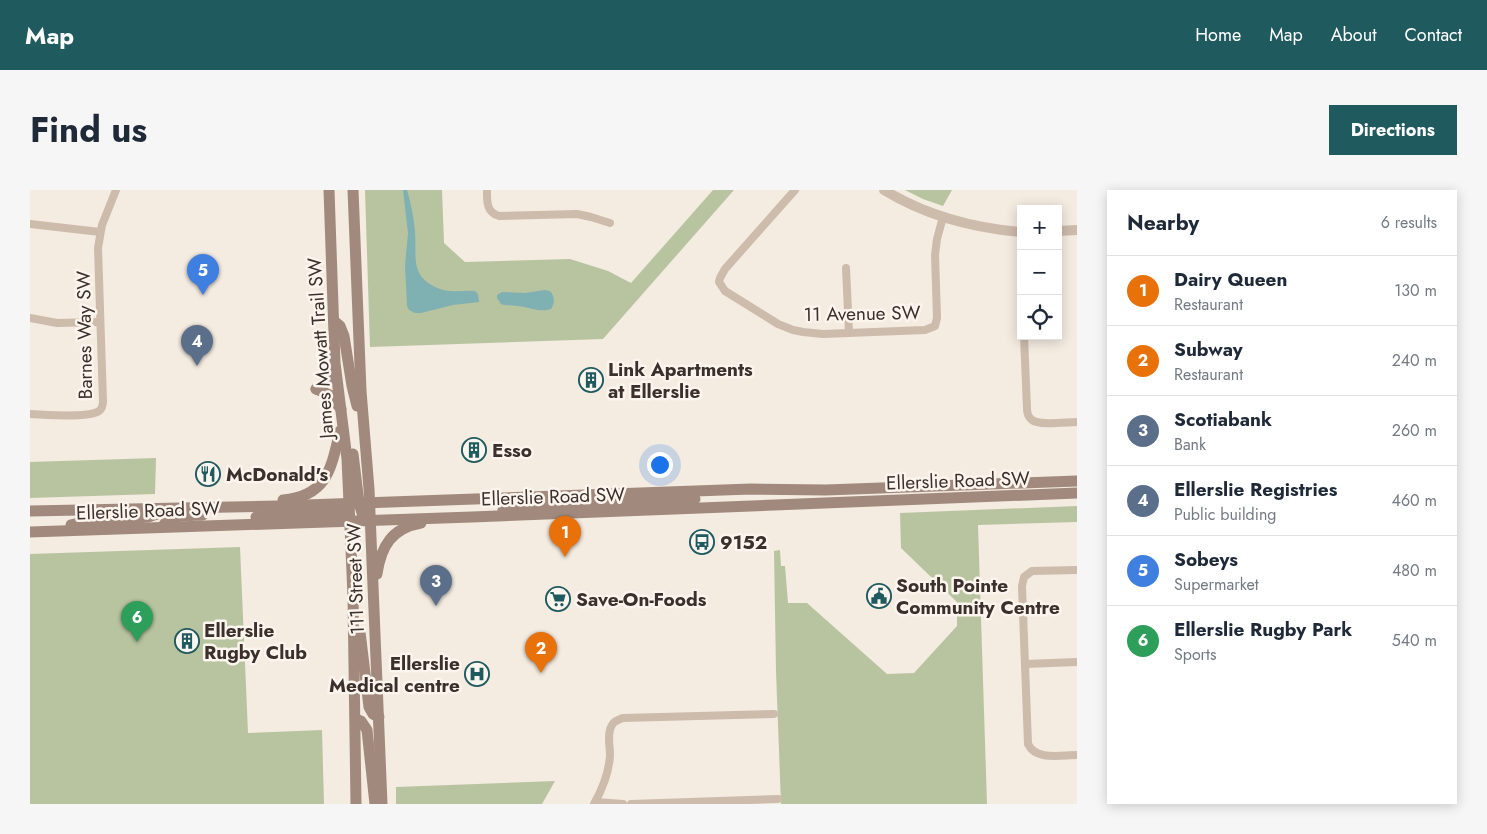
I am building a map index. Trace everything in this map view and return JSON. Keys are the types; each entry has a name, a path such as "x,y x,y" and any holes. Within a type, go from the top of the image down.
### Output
{"main road":[{"name":"James Mowatt Trail SW","path":"329,190 336,363 346,459 356,508"},
{"path":"347,190 355,221"},
{"name":"James Mowatt Trail SW","path":"353,190 364,426 356,508"},
{"path":"334,321 347,317 352,313 357,304"},
{"path":"334,321 340,326 344,336 352,386 364,426"},
{"path":"336,363 326,383 316,389 330,395 341,408"},
{"path":"255,507 301,496 319,485 325,479 333,462 342,422"},
{"name":"Ellerslie Road SW","path":"30,532 195,526 356,508 619,494 751,489 826,490 1077,481"},
{"path":"610,512 614,507 629,502 696,499 751,489"},
{"name":"Ellerslie Road SW","path":"30,511 242,507 356,508 370,520 1077,493"},
{"path":"472,517 494,511 518,508 610,502 619,494"},
{"path":"163,527 170,519 227,512 242,507"},
{"name":"111 Street SW","path":"356,508 370,520 382,804"},
{"name":"111 Street SW","path":"356,508 350,544 356,719 356,804"},
{"path":"49,531 85,522 148,517 162,509"},
{"path":"373,601 378,565 388,542 394,534 402,528 452,518"},
{"path":"195,526 234,528 337,526 346,532 350,544"},
{"path":"353,596 360,633 369,707 379,717"},
{"path":"356,719 363,723 368,733 375,804"}],"street":[{"name":"Barnes Way SW","path":"30,414 92,414 100,411 103,401 98,248 100,232 116,190"},
{"path":"487,190 488,204 491,212 495,214 505,216 577,214 610,223"},
{"name":"11 Avenue SW","path":"796,190 725,269 720,278 720,285 725,291 784,327 813,334 925,330 935,326 937,318 935,255 943,217"},
{"path":"884,190 916,207 943,217 982,227 1017,231"},
{"path":"30,224 100,232"},
{"path":"1062,231 1077,230"},
{"path":"846,268 849,333"},
{"path":"30,318 57,323 100,322"},
{"path":"1024,340 1027,409 1031,420 1042,423 1077,422"},
{"path":"1077,570 1036,571 1028,573 1024,577 1022,586 1028,740 1030,748 1039,755 1077,755"},
{"path":"1025,664 1077,662"},
{"path":"623,804 595,803 608,772 610,730 612,724 617,720 624,718 774,714"},
{"path":"632,804 778,798"}],"green space":[{"path":"365,190 442,190 444,243 465,262 570,259 608,271 631,283 713,190 734,190 603,339 370,347"},
{"path":"905,190 952,190 943,206"},
{"path":"156,458 155,494 30,498 30,462"},
{"path":"1077,506 1077,522 978,525 987,804 781,804 774,551 780,550 781,566 785,566 788,603 807,603 887,674 914,673 957,626 957,602 901,548 900,513"},
{"path":"240,547 248,733 322,730 324,804 30,804 30,554"},
{"path":"555,781 542,804 396,804 396,787"}],"water":[{"path":"403,190 407,190 412,211 417,266 423,279 444,290 475,291 478,294 479,302 453,305 421,313 409,310 407,306 405,266 408,233"},
{"path":"550,291 554,300 551,309 547,310 503,305 497,298 497,295 502,292 525,293"}],"place":[{"name":"Sobeys","path":"203,295"},
{"name":"Ellerslie Registries","path":"197,366"},
{"name":"Link Apartments at Ellerslie","path":"591,380"},
{"name":"Esso","path":"474,450"},
{"name":"McDonald's","path":"208,474"},
{"name":"9152","path":"702,542"},
{"name":"Dairy Queen","path":"565,557"},
{"name":"South Pointe Community Centre","path":"879,596"},
{"name":"Save-On-Foods","path":"558,599"},
{"name":"Scotiabank","path":"436,606"},
{"name":"Ellerslie Rugby Club","path":"187,641"},
{"name":"Ellerslie Rugby Park","path":"137,642"},
{"name":"Subway","path":"541,673"},
{"name":"Ellerslie Medical centre","path":"477,674"}]}
